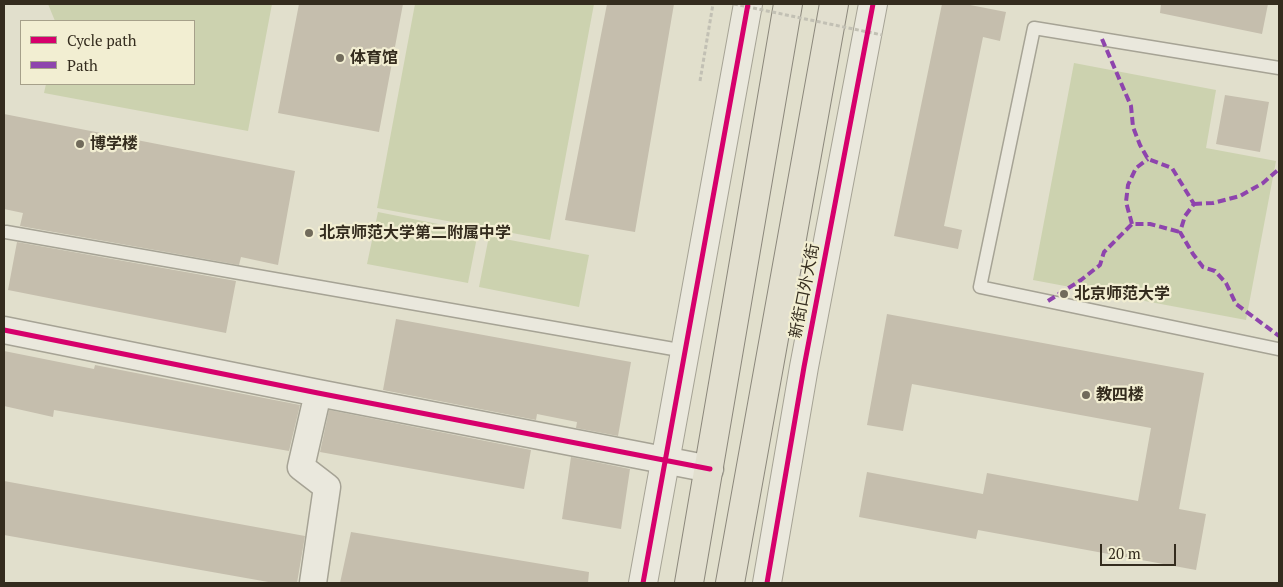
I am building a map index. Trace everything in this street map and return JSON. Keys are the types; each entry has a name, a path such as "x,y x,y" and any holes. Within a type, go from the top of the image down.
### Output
{"main road":[{"path":"689,583 788,4"},
{"name":"新街口外大街","path":"730,583 834,4"}],"street":[{"path":"643,583 748,4"},
{"name":"新街口外大街","path":"767,583 804,367 873,4"},
{"path":"4,330 710,469"},
{"path":"313,583 327,487 301,467 318,393"}],"lane":[{"path":"1278,349 980,287 1034,28 1279,68"},
{"path":"6,232 685,351"}],"path":[{"path":"700,82 713,4"},
{"path":"734,4 882,35"}],"green space":[{"path":"48,4 272,4 248,131 44,93 46,85 195,85 195,20 55,20"},
{"path":"415,4 594,4 550,240 377,208"},
{"path":"1074,63 1216,90 1206,148 1276,161 1246,320 1033,280"},
{"path":"378,212 478,232 468,283 367,264"},
{"path":"489,236 589,255 579,307 479,287"}],"building":[{"name":"体育馆","path":"299,4 403,4 379,132 278,113"},
{"path":"607,4 674,4 635,232 565,220"},
{"path":"942,4 965,4 1006,12 1000,41 983,37 944,226 962,230 958,249 894,236"},
{"path":"1161,4 1268,4 1262,34 1160,13"},
{"path":"1225,95 1269,102 1260,152 1216,144"},
{"name":"博学楼","path":"4,114 295,171 278,265 241,257 239,265 20,226 23,213 4,209"},
{"path":"17,242 236,281 226,333 8,290"},
{"path":"887,314 1204,373 1179,509 1206,514 1196,570 978,530 976,539 859,517 867,472 983,494 987,473 1138,501 1151,428 912,384 903,431 867,425"},
{"path":"396,319 631,362 618,436 576,428 577,422 537,414 536,420 383,390"},
{"path":"4,351 94,369 95,365 300,405 289,451 54,410 53,417 4,406"},
{"path":"329,410 531,450 524,489 320,452"},
{"path":"571,457 630,469 621,529 562,519"},
{"path":"4,481 305,536 297,583 274,583 4,535"},
{"path":"351,532 589,572 588,583 340,583"}],"marked path":[{"path":"1102,39 1131,106 1133,127 1140,145 1148,159 1172,168 1194,204 1185,216 1180,232 1193,254 1203,267 1215,271 1226,283 1236,304 1279,336"},
{"path":"1132,224 1126,202 1128,185 1136,168 1148,159"},
{"path":"1194,204 1213,203 1240,196 1263,183 1279,169"},
{"path":"1048,301 1081,280 1100,265 1104,252 1132,224 1150,224 1180,232"}],"cycle path":[{"path":"643,583 748,4"},
{"path":"767,583 804,367 873,4"},
{"path":"4,330 710,469"}],"place":[{"name":"体育馆","path":"340,58"},
{"name":"博学楼","path":"80,144"},
{"name":"北京师范大学第二附属中学","path":"309,233"},
{"name":"北京师范大学","path":"1064,294"},
{"name":"教四楼","path":"1086,395"}]}
